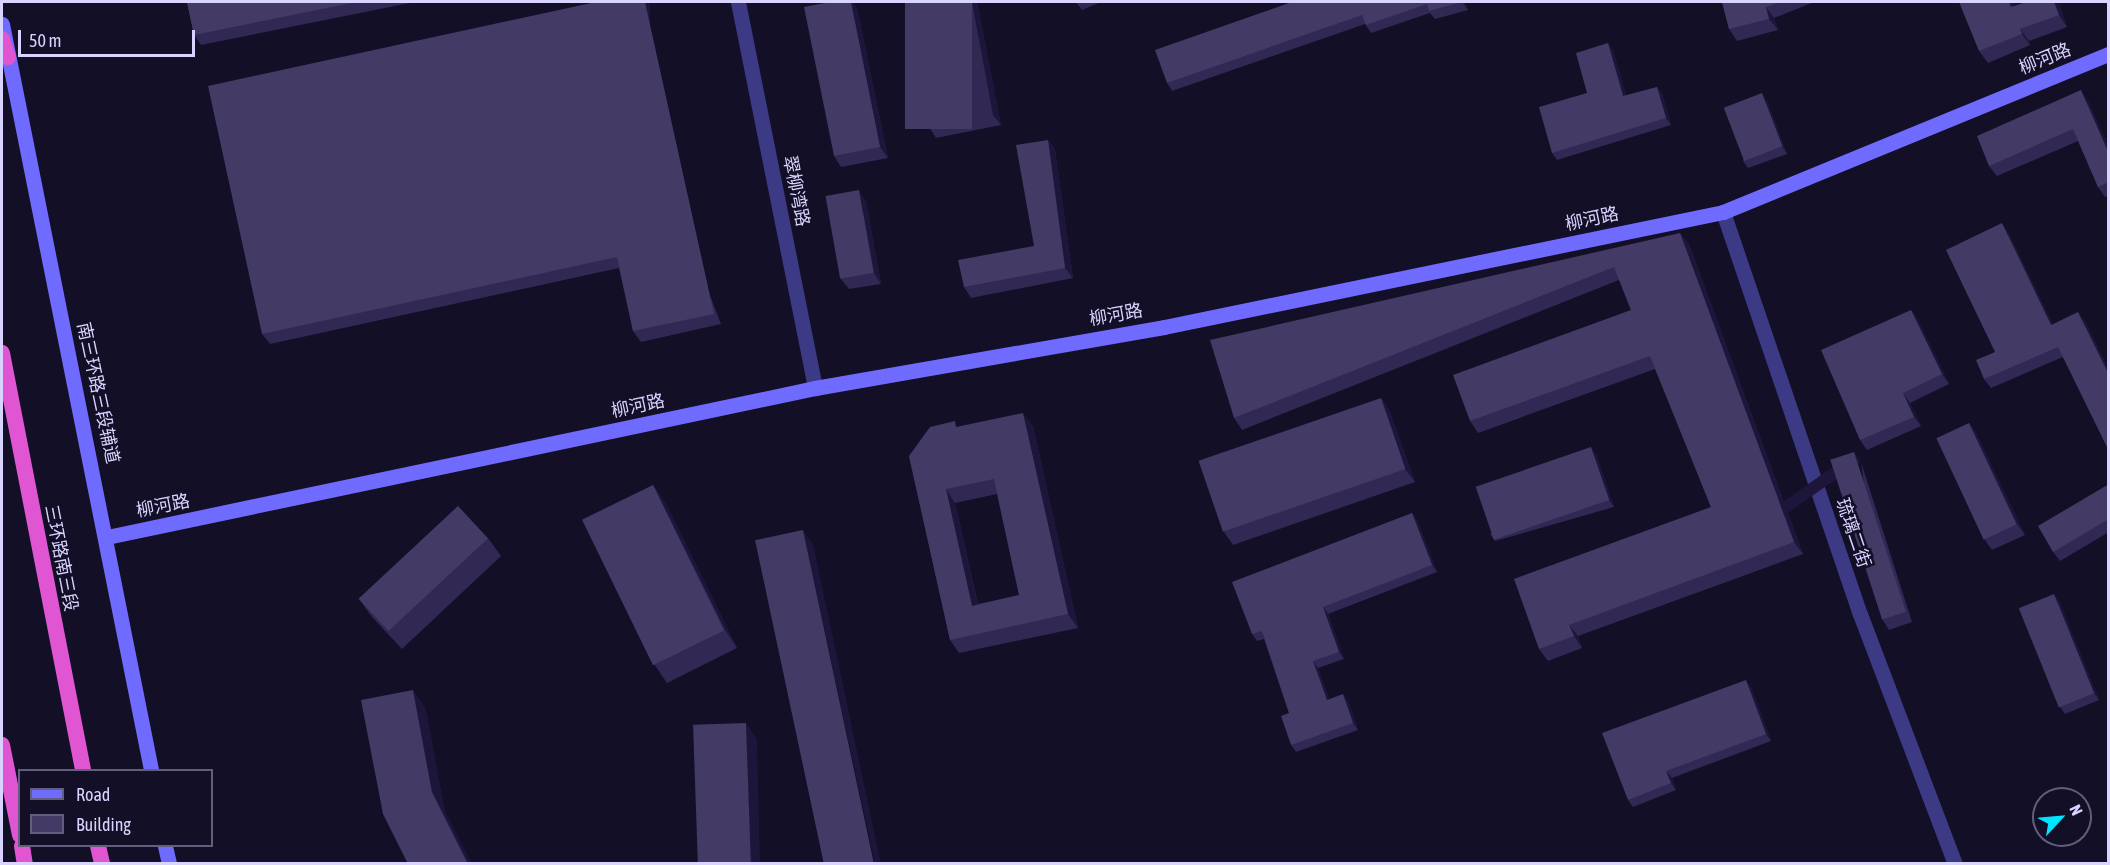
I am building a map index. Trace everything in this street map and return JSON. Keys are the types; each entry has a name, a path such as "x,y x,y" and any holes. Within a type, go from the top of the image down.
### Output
{"highway":[{"path":"2,39 8,57"},
{"name":"三环路南三段","path":"2,353 83,769"},
{"path":"2,745 18,825"},
{"path":"22,847 25,864"},
{"path":"98,847 102,864"}],"main road":[{"name":"南三环路三段辅道","path":"2,24 108,537 151,769"},
{"name":"柳河路","path":"108,537 815,388 1164,327 1723,212 2109,54"},
{"path":"165,847 169,864"}],"street":[{"name":"翠柳湾路","path":"738,2 815,388"},
{"name":"琉璃二街","path":"1723,212 1860,614 1955,864"}],"building":[{"path":"187,2 357,2 194,35"},
{"path":"596,2 645,2 714,314 633,331 617,257 262,334 208,86"},
{"path":"830,2 851,2 880,147 834,156 804,7"},
{"path":"905,2 972,2 972,129 905,129"},
{"path":"1292,2 1462,2 1429,11 1427,4 1366,25 1362,15 1167,83 1155,50"},
{"path":"1722,2 1779,2 1766,7 1769,19 1729,29"},
{"path":"1959,2 2009,2 2011,7 2026,2 2054,2 2059,15 2020,29 2022,34 1979,51"},
{"path":"1608,43 1623,96 1657,87 1666,118 1552,153 1539,107 1587,93 1576,53"},
{"path":"2081,90 2109,154 2109,182 2098,187 2073,129 1989,166 1977,136"},
{"path":"1762,93 1782,146 1744,161 1724,108"},
{"path":"1048,140 1065,268 964,287 958,260 1034,246 1016,145"},
{"path":"859,190 874,273 840,279 826,196"},
{"path":"2002,223 2051,325 2078,312 2109,375 2109,451 2058,347 1984,379 1976,360 1995,352 1946,250"},
{"path":"1680,233 1794,542 1569,625 1574,636 1539,649 1514,579 1711,507 1650,356 1470,421 1453,375 1631,310 1614,267 1234,418 1210,340"},
{"path":"1911,310 1942,374 1903,393 1914,417 1860,440 1821,350"},
{"path":"1381,398 1405,469 1223,532 1199,461"},
{"path":"1023,413 1068,614 950,640 909,456 930,427 955,421 956,427","holes":["994,479 1019,595 972,606 946,489"]},
{"path":"1969,423 2016,525 1984,540 1936,438"},
{"path":"1591,447 1609,500 1494,540 1476,487"},
{"path":"1854,452 1906,612 1882,620 1830,460"},
{"path":"2109,484 2109,519 2053,552 2038,526"},
{"path":"653,485 724,631 653,665 582,520"},
{"path":"458,506 488,538 389,631 359,599"},
{"path":"1412,513 1432,565 1323,607 1339,652 1313,661 1327,700 1343,694 1353,723 1291,745 1281,716 1289,713 1262,631 1252,634 1232,582"},
{"path":"803,530 874,864 824,864 755,540"},
{"path":"2054,594 2094,693 2059,707 2019,608"},
{"path":"1746,680 1766,734 1666,771 1671,783 1628,800 1602,733"},
{"path":"413,690 432,792 468,864 408,864 383,814 361,700"},
{"path":"746,723 751,864 698,864 693,725"}]}
